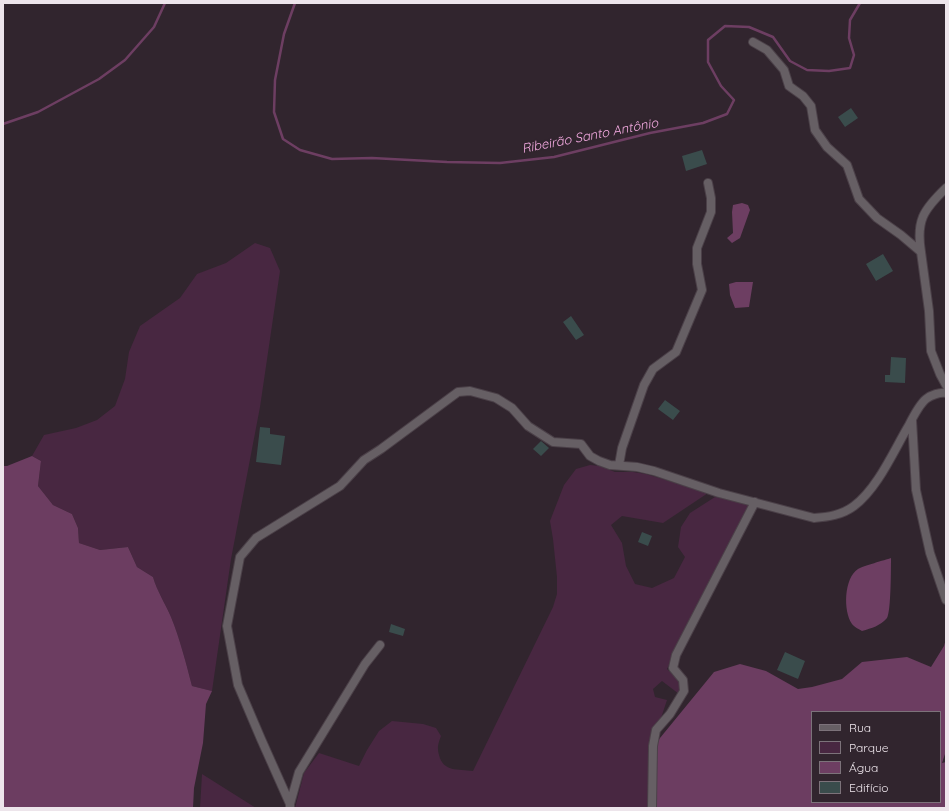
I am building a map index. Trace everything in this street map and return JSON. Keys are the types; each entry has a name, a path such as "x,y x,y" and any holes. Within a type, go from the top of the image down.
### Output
{"street":[{"path":"753,42 767,50 784,70 789,86 803,96 811,106 815,130 827,146 847,165 860,199 877,218 901,235 921,252"},
{"path":"619,466 622,448 644,385 653,369 676,352 702,290 697,264 697,248 711,212 711,198 708,183"},
{"path":"946,188 934,200 921,219 919,236 929,311 931,351 946,385"},
{"path":"290,806 238,685 227,626 240,557 256,538 340,486 364,460 458,392 470,390 496,398 512,408 528,426 553,442 581,444 590,456 599,461 619,466 638,467 654,471 719,493 814,518 828,518 842,513 855,505 876,483 912,419 926,399 935,394 946,394"},
{"path":"912,419 916,490 930,553 946,600"},
{"path":"652,808 653,746 656,730 670,714 684,691 683,680 673,668 676,655 755,502"},
{"path":"290,806 299,772 365,664 380,645"}],"green space":[{"path":"255,243 270,248 280,271 260,407 231,559 212,691 192,686 183,651 174,625 153,577 137,567 128,547 100,550 79,543 78,528 72,514 53,505 38,486 41,461 32,456 44,435 76,428 97,420 115,406 125,379 129,352 140,326 180,298 197,274 226,263"},
{"path":"590,465 600,466 615,472 646,474 708,493 663,523 622,516 611,525 622,543 626,566 635,584 652,588 674,578 685,557 678,547 681,527 690,513 715,497 752,505 717,569 667,669 680,682 682,690 679,694 662,681 653,689 655,697 667,700 661,718 654,730 650,808 295,808 304,773 319,753 359,766 379,731 392,721 423,724 436,728 441,736 438,750 444,764 452,769 473,771 553,607 557,594 557,577 550,521 564,485 576,469"},
{"path":"202,774 256,808 200,808"}],"shaded area":[{"path":"32,456 41,461 38,486 53,505 72,514 78,528 79,543 100,550 128,547 137,567 153,577 174,625 183,651 192,686 212,691 206,704 203,743 194,788 193,808 3,808 3,466 7,466"},
{"path":"946,639 946,751 942,763 946,762 946,808 655,808 655,746 714,672 740,664 766,671 798,689 842,679 862,662 907,657 931,667 944,646"}],"water":[{"path":"742,203 748,205 750,210 740,238 732,243 727,238 733,233 733,205"},
{"path":"736,282 753,282 749,307 735,308 730,295 729,284"},
{"path":"891,558 890,599 887,618 879,625 862,631 852,624 847,611 846,595 850,580 853,573 858,569"}],"building":[{"path":"851,108 858,118 845,127 838,117"},
{"path":"702,150 707,164 686,171 682,156"},
{"path":"883,254 893,271 876,281 866,264"},
{"path":"571,316 584,335 576,340 563,322"},
{"path":"891,357 906,358 905,383 885,382 885,375 890,375"},
{"path":"665,400 680,411 673,420 658,409"},
{"path":"260,427 270,428 270,434 285,436 281,465 256,462"},
{"path":"541,441 549,448 541,456 533,449"},
{"path":"642,532 652,536 648,546 638,542"},
{"path":"391,624 405,629 403,636 389,632"},
{"path":"785,652 805,661 798,679 777,670"}],"waterway":[{"name":"Ribeirão Santo Antônio","path":"3,124 38,112 99,79 125,60 154,27 165,3"},
{"name":"Ribeirão Santo Antônio","path":"295,3 284,34 275,80 274,112 283,139 300,150 332,159 372,158 500,163 554,157 650,133 703,123 727,114 734,100 721,86 708,62 708,40 725,26 749,27 773,37 790,61 807,70 829,71 850,68 854,55 849,38 850,20 860,3"}]}
